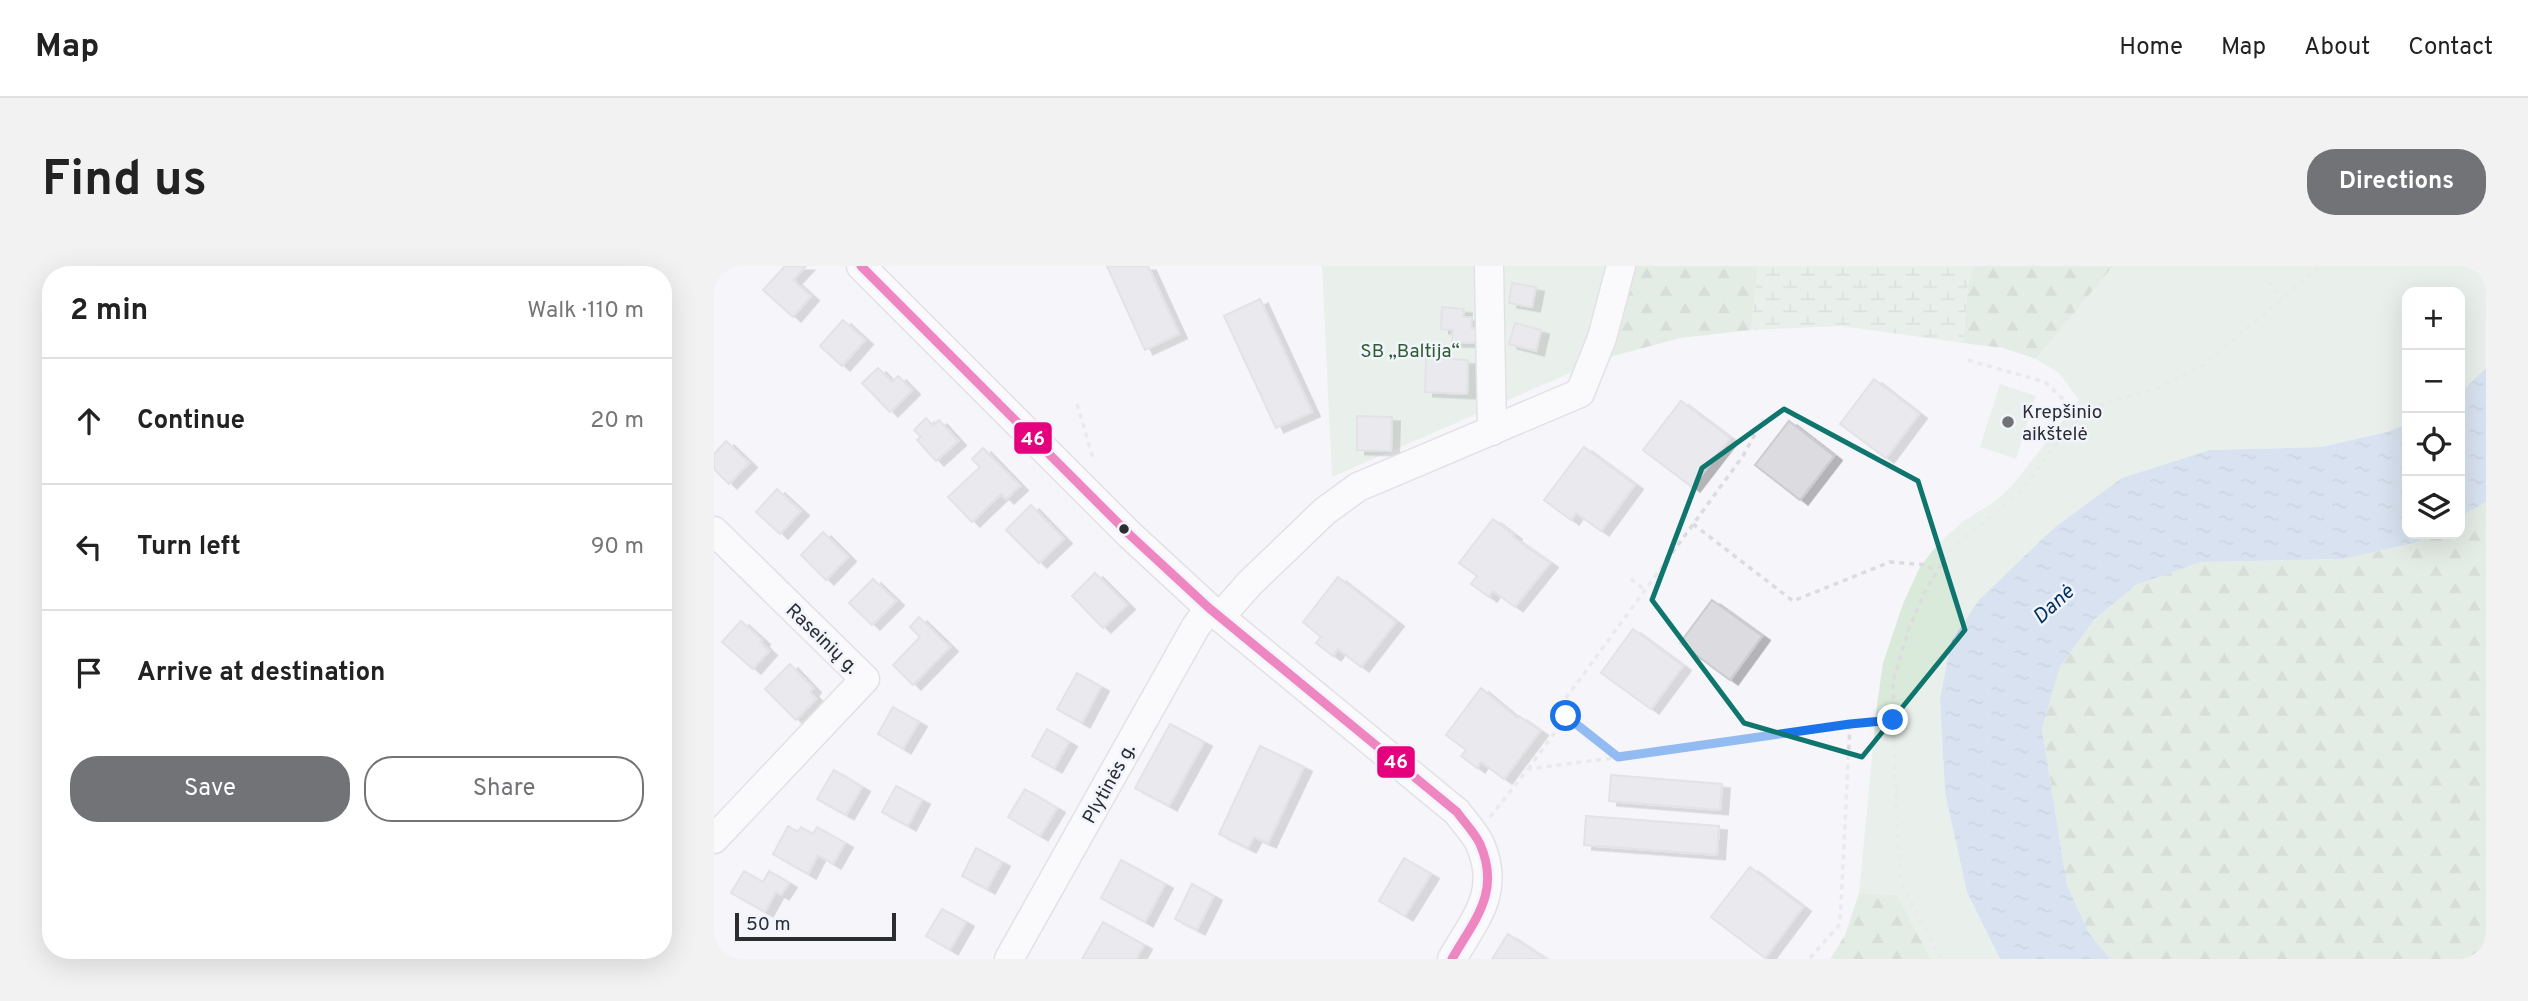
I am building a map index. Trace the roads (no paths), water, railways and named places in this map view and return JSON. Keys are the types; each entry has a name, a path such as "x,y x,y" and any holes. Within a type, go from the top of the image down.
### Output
{"street":[{"path":"862,266 1130,535 1215,613 1457,813 1479,843 1489,879 1486,901 1452,959"},
{"path":"1489,266 1492,431"},
{"name":"Plytinės g.","path":"1009,959 1195,628 1250,583 1325,511 1358,487 1580,393 1602,338 1621,266"},
{"name":"Raseinių g.","path":"714,531 865,679 714,839"}],"water":[{"path":"2486,368 2486,502 2465,514 2465,413 2465,388"},
{"name":"Danė","path":"2402,426 2402,539 2422,539 2343,559 2201,562 2136,585 2094,620 2060,667 2042,729 2067,885 2089,933 2110,959 2000,959 1967,892 1945,793 1940,699 1951,642 1979,600 2054,528 2122,478 2210,450 2321,447"}],"place":[{"name":"Krepšinio aikštelė","path":"2008,422"}],"park label":[{"name":"SB „Baltija“","path":"1410,350"}]}
